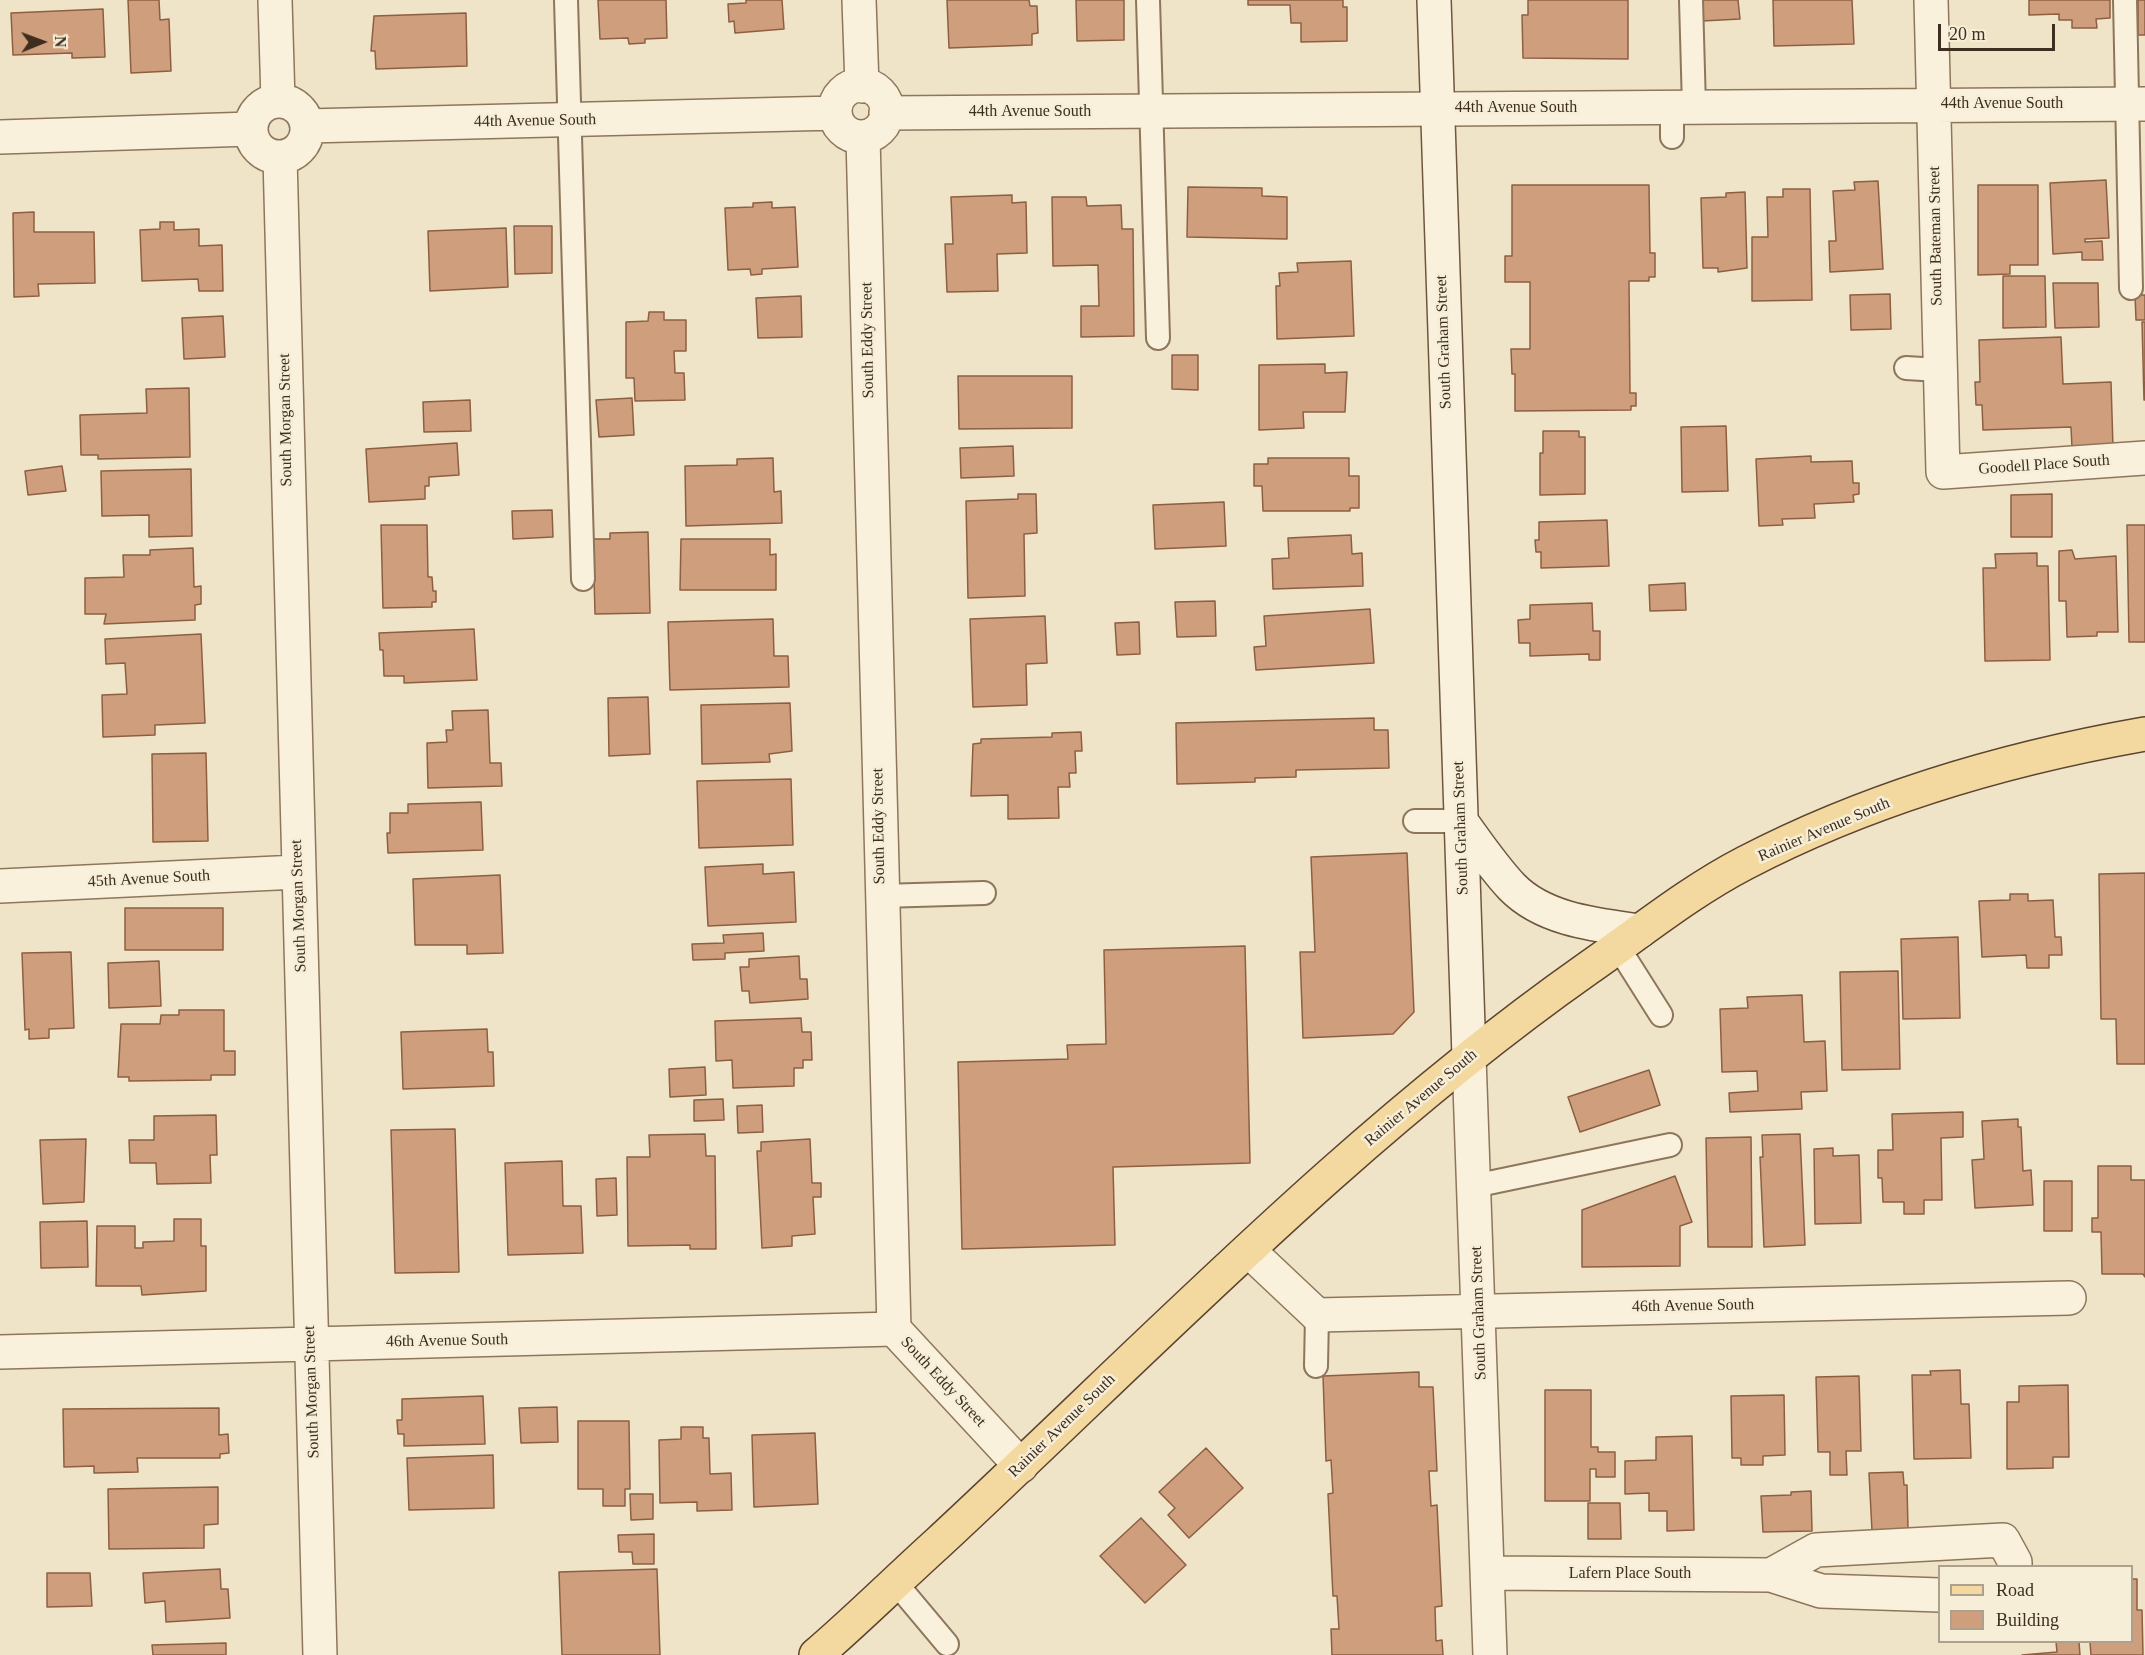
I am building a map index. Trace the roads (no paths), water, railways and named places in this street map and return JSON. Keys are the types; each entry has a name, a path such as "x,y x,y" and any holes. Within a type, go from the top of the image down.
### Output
{"main road":[{"name":"Rainier Avenue South","path":"816,1655 1021,1466 1248,1250 1469,1056 1522,1015 1629,939 1744,864 1831,824 1978,771 2069,747 2145,734"}],"street":[{"path":"275,0 278,101"},
{"path":"859,0 862,86"},
{"name":"South Graham Street","path":"1434,0 1435,108 1490,1655"},
{"name":"South Bateman Street","path":"1931,0 1943,472"},
{"path":"862,86 873,88 879,93 884,100 886,113 882,126 876,132 862,136 850,135 843,129 835,113 838,99 843,93 862,86"},
{"path":"278,101 292,104 299,109 307,126 302,145 296,152 280,157 260,149 251,129 254,116 259,109 266,103 278,101"},
{"name":"44th Avenue South","path":"886,113 1435,108 1679,117 1933,103 2136,104"},
{"name":"44th Avenue South","path":"307,126 835,113"},
{"path":"0,137 251,129"},
{"name":"South Eddy Street","path":"862,136 894,1329 1021,1466"},
{"name":"South Morgan Street","path":"280,157 320,1655"},
{"name":"Goodell Place South","path":"1943,472 2145,458"},
{"path":"1461,821 1512,887 1533,903 1629,939"},
{"name":"45th Avenue South","path":"0,886 298,872"},
{"path":"1248,1250 1317,1315"},
{"name":"46th Avenue South","path":"1317,1315 2069,1298"},
{"name":"46th Avenue South","path":"0,1352 894,1329"},
{"name":"Lafern Place South","path":"1771,1575 1816,1551 2003,1540 2015,1565"},
{"name":"Lafern Place South","path":"1488,1573 1771,1575 1821,1591 1938,1595"}],"lane":[{"path":"566,0 583,579"},
{"path":"1148,0 1158,338"},
{"path":"1679,117 1691,0"},
{"path":"2125,0 2136,104 2131,288"},
{"path":"1906,368 1939,369"},
{"path":"1415,821 1461,821"},
{"path":"881,896 984,893"},
{"path":"1629,939 1661,1015"},
{"path":"1474,1186 1670,1145"},
{"path":"1316,1366 1317,1315"},
{"path":"895,1582 947,1644"}]}
